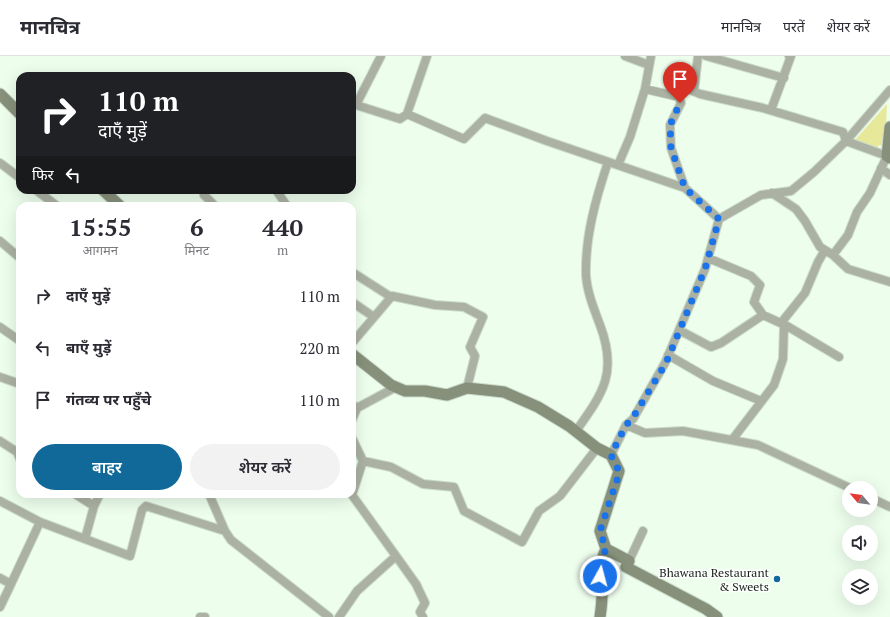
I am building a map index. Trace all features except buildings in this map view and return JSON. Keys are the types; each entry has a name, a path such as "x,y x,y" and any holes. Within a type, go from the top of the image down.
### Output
{"street":[{"path":"381,56 356,105 400,119 406,114 427,56"},
{"path":"625,56 649,65"},
{"path":"618,165 630,137 645,89 651,56"},
{"path":"694,91 698,56"},
{"path":"706,56 725,58 784,78"},
{"path":"770,110 784,78 789,56"},
{"path":"645,89 675,96 688,89 770,110 843,132 846,141"},
{"path":"611,455 626,425 632,419 668,355 708,258 719,219 761,195 791,191 814,172 846,141 890,90"},
{"path":"0,94 16,110"},
{"path":"678,94 680,103 670,125 671,148 685,188"},
{"path":"406,114 464,139 485,118 546,141 685,188 719,219"},
{"path":"833,255 848,234 857,212 870,193 881,168 889,157 890,127"},
{"path":"846,141 889,157"},
{"path":"576,431 596,403 607,379 608,353 604,335 590,299 586,276 589,229 597,196 608,162"},
{"path":"0,163 16,175"},
{"path":"881,168 890,175"},
{"path":"772,193 796,209 805,221 820,247 833,255 848,269 890,282"},
{"path":"41,194 52,202"},
{"path":"107,194 116,202"},
{"path":"204,195 211,202"},
{"path":"0,241 16,255"},
{"path":"732,440 774,385 783,359 783,324 805,293 818,262 825,250"},
{"path":"708,258 751,276 760,285 754,302 763,315 783,324 839,357"},
{"path":"356,275 391,298"},
{"path":"356,338 392,296 435,305 464,308 483,317 470,347 474,356 467,388"},
{"path":"356,305 374,317"},
{"path":"679,330 711,347 721,343 763,315"},
{"path":"0,328 16,338"},
{"path":"668,355 713,381 761,401"},
{"path":"356,357 396,388 405,391 425,391 447,395 467,388 504,392 538,407 576,431 597,448 611,455 619,471 600,531 606,549 602,558 600,576 602,594 600,617"},
{"path":"0,377 16,383"},
{"path":"356,405 396,388"},
{"path":"626,425 645,433 683,431 758,445 842,484"},
{"path":"0,441 16,451"},
{"path":"356,446 364,461 356,484"},
{"path":"364,461 390,467 423,484 454,487 464,511 522,542 539,511 560,496 597,448"},
{"path":"81,498 94,506"},
{"path":"85,539 94,506 98,498"},
{"path":"211,498 225,532 231,540 329,617"},
{"path":"354,498 416,584 425,603 420,612 423,617"},
{"path":"0,501 40,522 130,556 142,510 146,506 225,532"},
{"path":"878,501 890,507"},
{"path":"0,607 40,522"},
{"path":"644,531 626,567 706,609 717,617"},
{"path":"606,549 629,561"},
{"path":"339,617 357,591 396,556"},
{"path":"0,578 11,584"},
{"path":"200,617 205,617"}],"green space":[{"path":"887,104 885,146 879,145 877,150 855,140"}],"place":[{"name":"Bhawana Restaurant & Sweets","path":"777,579"}],"route":[{"path":"600,576 602,558 606,549 600,531 619,471 611,455 626,425 632,419 666,363 705,269 719,219 685,188 671,148 670,125 680,103"}]}
